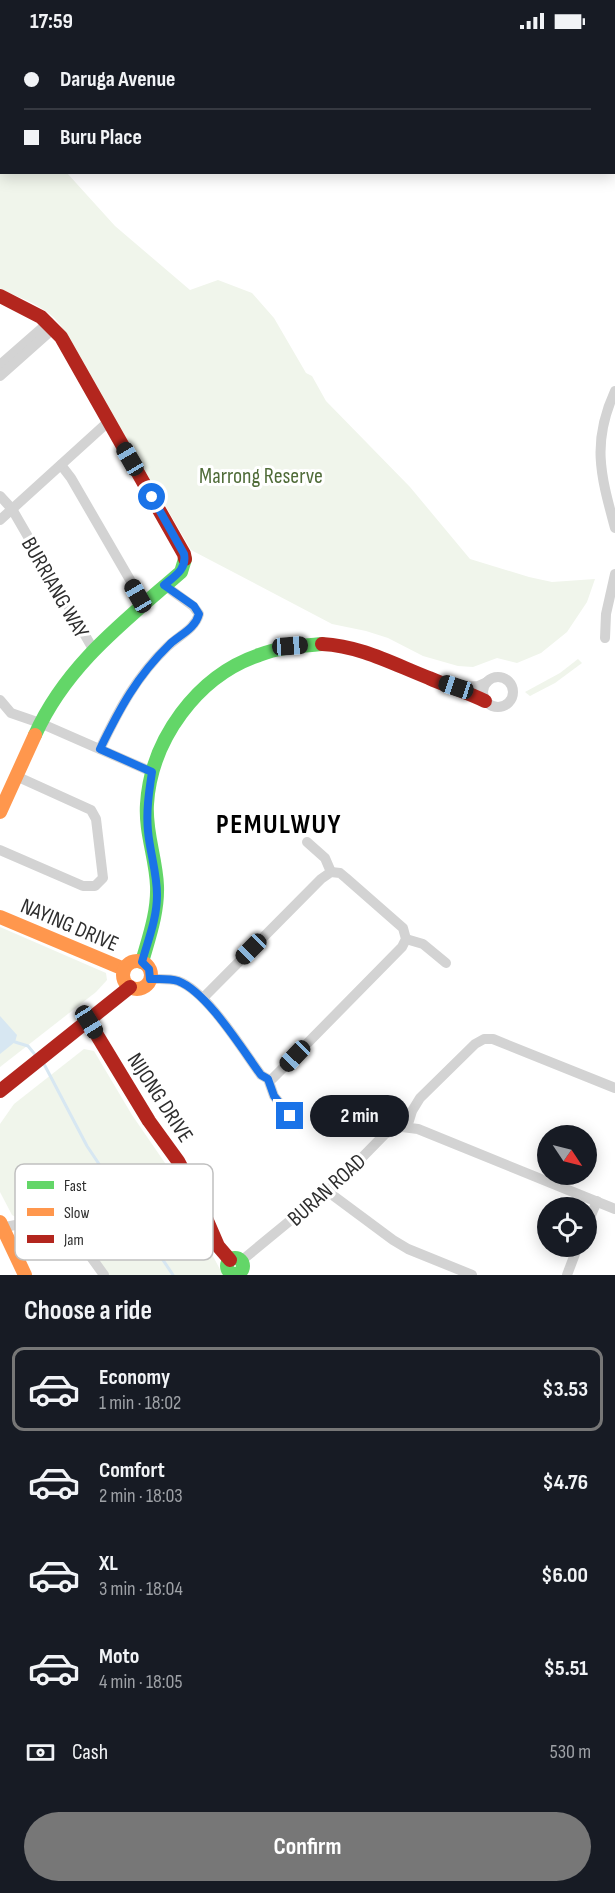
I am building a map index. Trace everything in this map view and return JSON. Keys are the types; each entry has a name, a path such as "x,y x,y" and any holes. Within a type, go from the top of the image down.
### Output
{"street":[{"path":"0,296 38,313 51,325 185,559 180,572 93,649 70,676 40,723 0,812"},
{"path":"0,365 51,325"},
{"path":"0,376 51,325"},
{"path":"615,392 607,407 599,450 600,471 615,528"},
{"path":"0,519 108,422"},
{"path":"61,465 71,478 144,604"},
{"name":"BURRIANG WAY","path":"0,496 12,509 93,649"},
{"path":"605,638 606,614 615,574"},
{"path":"100,749 117,713 141,675 160,653 195,625 198,620 199,614 194,606 164,585"},
{"path":"142,962 156,915 157,896 156,874 148,832 147,802 152,772 171,728 186,705 209,682 246,659 266,651 323,644 346,646 385,659 456,687 464,693 485,701 492,707 502,707 510,702 514,692 510,682 501,677 478,686 456,687"},
{"path":"485,701 483,691 487,682"},
{"path":"0,700 11,713 40,723 152,772"},
{"path":"0,850 83,886 94,886 103,878 96,819 91,810 16,776"},
{"path":"307,842 325,858 331,872"},
{"path":"204,997 321,879 331,872 340,873 403,928 406,939 402,947 272,1079 268,1079"},
{"name":"NAYING DRIVE","path":"0,916 124,969"},
{"path":"406,939 423,944 446,963"},
{"path":"132,962 142,962 149,969 150,979 140,989 130,987 124,979 124,969 132,962"},
{"path":"150,979 164,978 180,982 204,997 261,1075 268,1079 274,1096 290,1116"},
{"path":"6,1087 130,987"},
{"name":"NIJONG DRIVE","path":"89,1022 149,1121 180,1164"},
{"path":"587,1197 407,1127 412,1111 420,1098 475,1044 484,1039 493,1039 615,1088"},
{"name":"BURAN ROAD","path":"237,1267 327,1191 385,1134 397,1128 407,1127"},
{"path":"327,1191 408,1249 472,1275"},
{"path":"597,1201 615,1209"},
{"path":"1,1226 15,1255"},
{"name":"NIJONG DRIVE","path":"213,1234 237,1267"},
{"path":"567,1275 574,1257"},
{"path":"18,1260 25,1275"},
{"path":"93,1260 104,1275"}],"green space":[{"name":"Marrong Reserve","path":"0,174 68,174 115,226 190,290 218,280 252,293 274,318 306,373 312,376 326,401 410,487 470,559 552,582 595,579 587,602 567,632 541,653 517,663 497,658 473,667 458,666 423,656 388,638 332,624 191,550 61,326 41,308 0,289"},
{"path":"578,659 582,663 555,683 530,696 525,692 560,673"},
{"path":"0,927 106,973 107,980 96,992 0,1067"},
{"path":"84,1049 94,1051 132,1115 166,1164 15,1164 15,1217 0,1192 0,1124 14,1104"},
{"path":"213,1256 223,1275 108,1275 97,1260 213,1260"}],"shaded area":[{"path":"0,1016 17,1035 15,1042 0,1054"}],"waterway":[{"path":"15,1042 28,1046 37,1057"},
{"path":"44,1064 87,1146 99,1164"},
{"path":"163,1260 173,1275"}],"traffic: fast":[{"path":"35,735 48,710 80,666 118,627 181,572 185,559"},
{"path":"142,962 157,896 147,804 150,780 157,757 168,734 181,713 197,694 216,678 237,665 274,650 322,644"},
{"path":"235,1258 243,1266 235,1274 227,1266 235,1258"}],"traffic: slow":[{"path":"0,812 35,735"},
{"path":"0,917 124,969"},
{"path":"137,961 147,965 151,975 147,985 137,989 127,985 123,975 127,965 137,961"},
{"path":"0,1222 15,1254"},
{"path":"18,1260 25,1275"}],"traffic: jam":[{"path":"0,296 41,317 61,337 185,559"},
{"path":"322,644 350,648 377,656 485,701"},
{"path":"0,1091 130,987"},
{"path":"89,1022 149,1121 180,1164"},
{"path":"213,1234 218,1246 230,1260"}],"district":[{"name":"PEMULWUY","path":"279,823"}],"route":[{"path":"152,497 185,559 180,572 164,585 194,606 199,614 195,625 174,640 141,675 117,713 100,749 152,772 147,802 148,832 156,874 157,896 156,915 142,962 149,969 150,979 164,978 180,982 204,997 261,1075 268,1079 274,1096 290,1116"}]}
